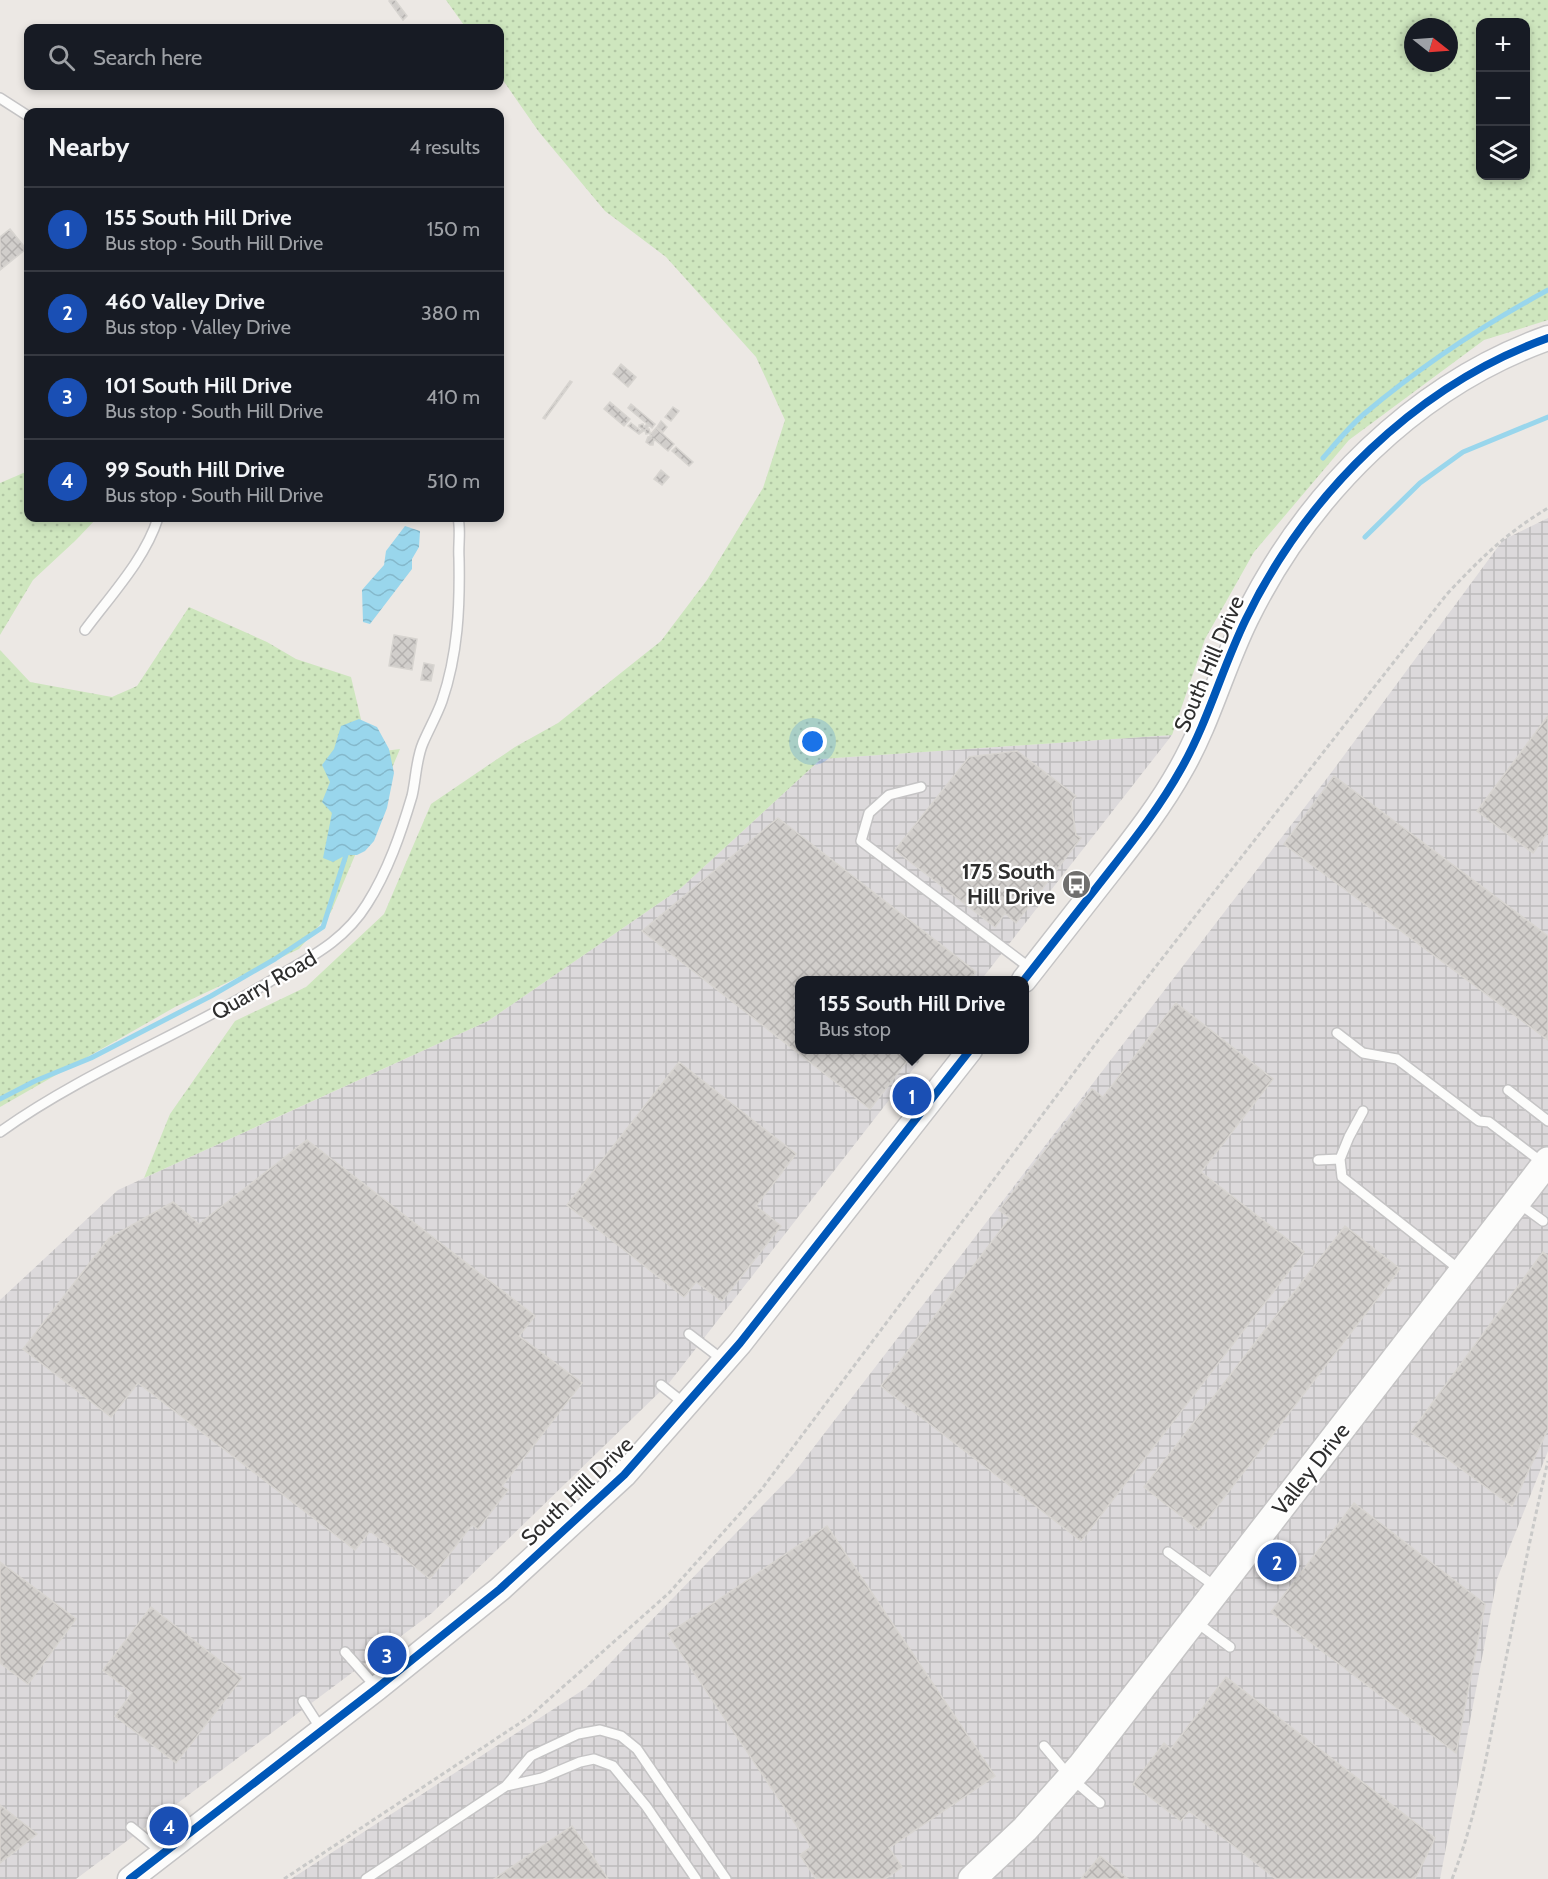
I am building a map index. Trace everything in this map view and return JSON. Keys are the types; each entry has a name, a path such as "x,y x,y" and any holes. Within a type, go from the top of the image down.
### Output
{"main road":[{"name":"Valley Drive","path":"972,1879 1018,1836 1071,1778 1546,1163"}],"street":[{"name":"South Hill Drive","path":"1028,975 1164,798 1198,735 1231,651 1254,602 1282,556 1314,512 1361,459 1431,400 1475,371 1507,354 1548,338"},
{"name":"South Hill Drive","path":"130,1879 377,1688 500,1589 624,1475 725,1361 967,1054"}],"lane":[{"path":"0,98 24,113"},
{"path":"85,630 136,561 157,522"},
{"name":"Quarry Road","path":"0,1132 80,1082 238,1001 308,960 338,940 366,906 389,862 412,794 422,745 442,702 450,674 457,641 460,608 458,522"},
{"path":"921,787 889,795 869,813 861,841 1028,975"},
{"path":"1337,1033 1363,1053 1397,1059 1479,1121 1489,1122 1546,1163"},
{"path":"1508,1090 1548,1121"},
{"path":"1363,1111 1340,1159 1342,1177 1462,1272"},
{"path":"1318,1160 1340,1159"},
{"path":"1516,1202 1543,1221"},
{"path":"689,1334 725,1361"},
{"path":"661,1385 687,1405"},
{"path":"1168,1552 1218,1588"},
{"path":"1194,1620 1230,1647"},
{"path":"345,1653 377,1688"},
{"path":"303,1701 322,1731"},
{"path":"366,1879 506,1786 531,1756 578,1734 600,1730 621,1736 637,1749 726,1879"},
{"path":"1044,1746 1071,1778 1100,1803"},
{"path":"506,1786 542,1778 580,1762 594,1759 613,1766 646,1806 696,1879"},
{"path":"131,1827 163,1853"}],"path":[{"path":"284,1879 529,1717 669,1593 761,1490 1100,1038 1447,594 1487,552 1521,525 1548,508"},
{"path":"1452,1879 1465,1847 1485,1765 1529,1542 1548,1461"}],"shaded area":[{"path":"1548,518 1548,1451 1497,1579 1440,1879 291,1879 586,1688 794,1473 1331,773 1503,540"},
{"path":"1172,735 984,976 795,976 795,1054 925,1054 669,1383 432,1613 76,1879 0,1879 0,1300 118,1190 488,1021 681,888 821,759"}],"green space":[{"path":"446,0 1548,0 1548,320 1484,340 1349,440 1254,552 1205,639 1172,735 821,759 681,888 488,1021 144,1178 170,1114 235,1021 306,987 384,914 431,804 515,747 558,723 661,641 707,580 763,488 785,420 756,357 666,257 605,211 539,132 504,82 504,24 463,24"},
{"path":"24,473 24,522 93,522 33,580 0,635 0,483"},
{"path":"189,607 267,642 296,659 351,677 369,753 400,749 331,912 299,949 175,1007 0,1107 0,650 30,682 112,697 137,686"}],"water":[{"path":"405,526 420,531 419,547 412,559 412,569 370,624 363,622 362,590 384,565 386,551"},
{"path":"359,719 377,727 389,749 394,773 387,808 374,841 365,851 357,855 346,855 333,862 323,858 332,813 322,802 330,782 322,765 334,749 341,726"}],"building":[{"path":"395,0 407,16 403,20 389,1"},
{"path":"10,229 24,246 24,251 0,270 0,237"},
{"path":"621,364 636,377 628,387 613,374"},
{"path":"570,381 572,382 545,419 543,418"},
{"path":"610,402 630,419 624,426 604,409"},
{"path":"631,404 655,424 652,428 628,408"},
{"path":"673,407 679,411 671,421 665,417"},
{"path":"661,421 667,427 663,432 657,427"},
{"path":"631,423 641,431 639,425 643,424 644,427 647,424 649,426 646,429 649,429 650,433 646,434 645,430 639,434 628,426"},
{"path":"656,428 674,444 668,451 654,439 653,445 646,442"},
{"path":"676,447 693,462 689,466 672,451"},
{"path":"661,470 669,477 662,485 654,479"},
{"path":"394,635 417,639 412,670 389,666"},
{"path":"424,663 434,665 431,681 421,680"},
{"path":"1548,716 1548,832 1533,853 1477,811"},
{"path":"1017,751 1076,796 1071,802 1076,835 1081,838 1016,923 1005,913 995,927 895,850 969,757"},
{"path":"1334,776 1548,936 1548,1040 1284,844"},
{"path":"778,818 976,972 973,976 795,976 795,1050 642,931"},
{"path":"1176,1003 1273,1079 1201,1172 1304,1252 1081,1541 881,1386 1010,1218 999,1210 1092,1089 1103,1097"},
{"path":"800,1054 913,1054 870,1109"},
{"path":"679,1062 796,1154 756,1206 781,1226 722,1301 696,1282 684,1297 567,1205"},
{"path":"307,1140 535,1316 519,1336 582,1383 502,1486 508,1490 478,1529 472,1525 430,1579 370,1531 355,1550 138,1383 111,1417 23,1349 109,1238 173,1202 199,1224"},
{"path":"1345,1226 1400,1269 1199,1530 1144,1487"},
{"path":"1543,1252 1548,1256 1548,1429 1512,1506 1411,1432"},
{"path":"1354,1503 1485,1604 1456,1753 1271,1612"},
{"path":"827,1526 995,1776 889,1848 902,1867 885,1879 816,1879 800,1855 811,1847 668,1634"},
{"path":"0,1562 76,1619 28,1684 0,1663"},
{"path":"151,1607 242,1678 176,1763 115,1716 132,1693 103,1670"},
{"path":"1226,1677 1435,1838 1415,1879 1276,1879 1189,1811 1181,1821 1133,1784 1164,1743 1171,1749"},
{"path":"0,1805 37,1834 0,1863"},
{"path":"572,1826 608,1879 494,1879"},
{"path":"1100,1856 1128,1879 1081,1879"}],"waterway":[{"path":"1323,458 1358,419 1408,379 1476,332 1548,290"},
{"path":"1365,537 1420,483 1463,452 1548,417"},
{"path":"0,1099 35,1081 91,1058 211,996 275,959 323,927 346,855"}],"cycle path":[{"path":"1027,976 1130,845 1181,769 1191,751 1246,619 1271,573 1300,529 1370,449 1411,415 1454,384 1500,358 1548,338"},
{"path":"130,1879 377,1688 500,1589 624,1475 740,1343 967,1054"}],"place":[{"name":"175 South Hill Drive","path":"1076,884"},
{"name":"155 South Hill Drive","path":"912,1096"},
{"name":"460 Valley Drive","path":"1277,1562"},
{"name":"101 South Hill Drive","path":"387,1655"},
{"name":"99 South Hill Drive","path":"169,1826"}]}
